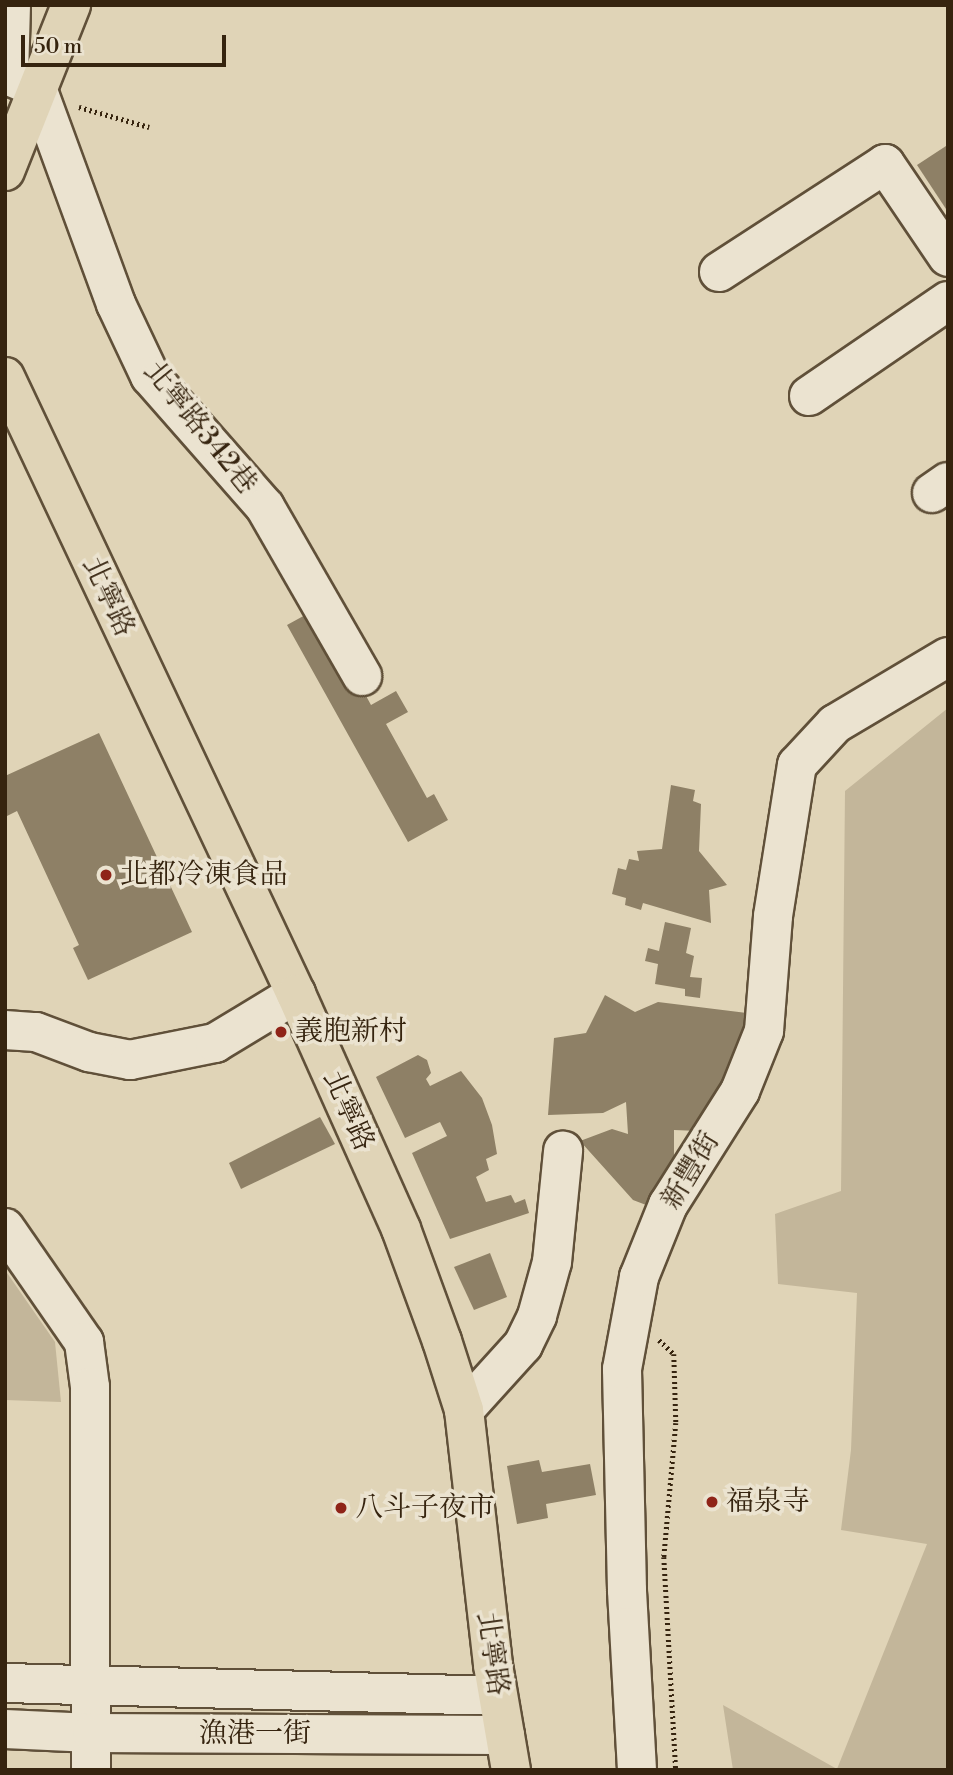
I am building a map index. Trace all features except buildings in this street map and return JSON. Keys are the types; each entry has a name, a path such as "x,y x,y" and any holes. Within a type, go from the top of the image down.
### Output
{"main road":[{"path":"5,171 71,5"},
{"name":"北寧路","path":"5,377 296,994 401,1229 464,1410 497,1696 508,1753"}],"street":[{"path":"11,5 9,76 37,88"},
{"name":"北寧路342巷","path":"37,88 116,304 150,376 265,507 362,676"},
{"path":"719,272 885,164 948,257"},
{"path":"809,396 948,301"},
{"name":"新豐街","path":"637,1770 627,1590 622,1369 639,1277 668,1205 740,1091 764,1031 773,916 797,765 835,724 948,657"},
{"path":"5,1030 36,1032 89,1052 130,1060 215,1043 296,994"},
{"path":"464,1410 523,1345 537,1316 552,1262 563,1151"},
{"path":"5,1228 84,1342 90,1387 89,1685 92,1751"},
{"name":"漁港一街","path":"5,1683 497,1696"},
{"name":"漁港一街","path":"5,1729 92,1751 508,1753"}],"path":[{"path":"37,88 62,102 149,127"},
{"path":"632,1317 674,1354 676,1423 664,1558 676,1770"}],"shaded area":[{"path":"948,708 948,1770 733,1770 723,1705 837,1769 927,1544 841,1530 851,1450 857,1293 778,1284 775,1214 841,1191 845,791"},
{"path":"5,1270 55,1342 61,1402 5,1400"}],"place":[{"name":"北都冷凍食品","path":"106,875"},
{"name":"義胞新村","path":"281,1032"},
{"name":"福泉寺","path":"712,1502"},
{"name":"八斗子夜市","path":"341,1508"}]}
